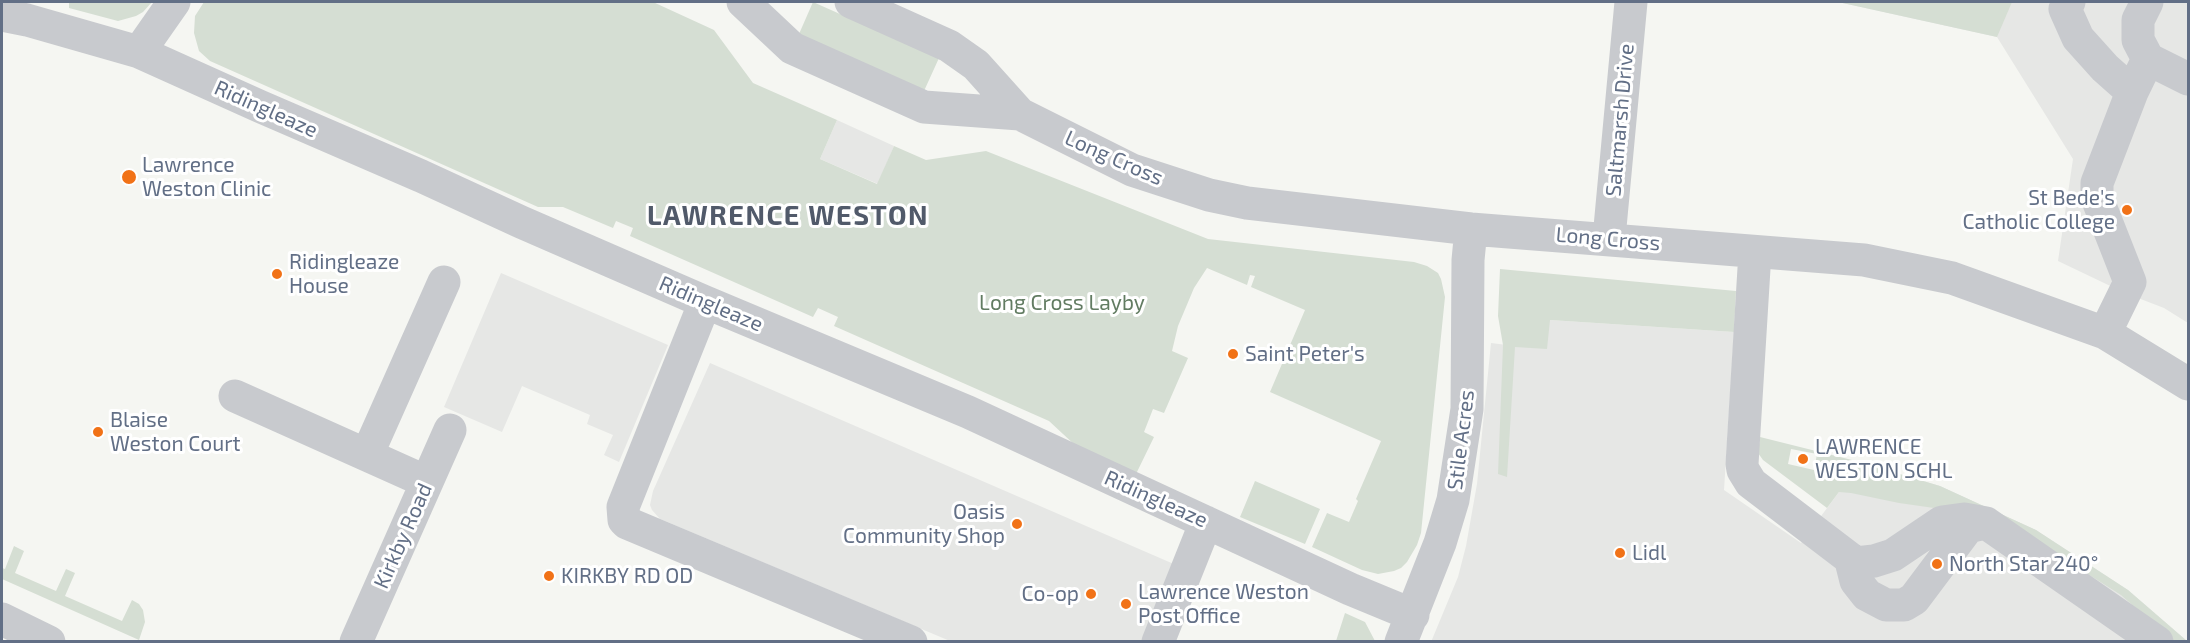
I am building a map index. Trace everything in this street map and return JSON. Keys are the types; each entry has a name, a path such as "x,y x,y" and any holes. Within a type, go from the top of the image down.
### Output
{"street":[{"path":"139,51 174,2"},
{"name":"Long Cross","path":"743,2 792,48 924,107 1020,114"},
{"name":"Long Cross","path":"851,2 949,46 976,65 1020,114 1132,170 1209,195 1247,203 1471,229 1610,238 1864,260 1952,278 2105,333 2188,384"},
{"name":"Saltmarsh Drive","path":"1610,238 1631,2"},
{"path":"2069,2 2065,9 2078,38 2105,68 2132,92"},
{"path":"2147,2 2138,20 2139,40 2148,58 2188,79"},
{"name":"Ridingleaze","path":"2,15 139,51 705,302 968,412 1350,589 1407,628"},
{"path":"2105,333 2130,282 2120,252 2102,214 2097,198 2097,183 2132,92 2148,58"},
{"name":"Stile Acres","path":"1407,628 1440,543 1453,500 1467,409 1468,260 1471,229"},
{"path":"1755,252 1743,470 1755,488 1851,561 1863,563 1893,555 1942,522 1953,519 1986,523 2157,642"},
{"path":"367,455 444,282"},
{"path":"705,302 623,507 624,520 911,642"},
{"path":"235,396 427,482"},
{"name":"Kirkby Road","path":"356,642 450,430"},
{"path":"1158,642 1206,522"},
{"path":"1851,561 1854,576 1862,590 1878,602 1898,606 1909,603 1968,527 1986,523"},
{"path":"1908,545 1922,544 1929,551 1931,569 1929,579"},
{"path":"2,620 49,642"}],"shaded area":[{"name":"St Bede's Catholic College","path":"1838,2 2188,2 2188,323 2164,308 2125,293 2058,261 2073,159 1997,37"},
{"path":"837,120 894,146 878,184 820,159"},
{"path":"501,273 668,345 619,462 604,455 613,435 587,424 590,415 522,386 502,432 444,407"},
{"path":"1550,320 1734,332 1724,490 1801,543 1839,492 1856,461 1940,486 2036,530 2128,590 2187,641 1431,642 1458,577 1466,546 1477,484 1491,343 1515,346"},
{"path":"710,363 1183,568 1151,641 950,641 660,519 650,505 653,491"}],"green space":[{"path":"69,2 152,2 136,16 118,21 69,8"},
{"name":"Long Cross Layby","path":"204,2 653,2 714,30 753,83 837,120 820,159 877,184 894,146 926,160 986,151 1208,239 1414,262 1427,266 1438,273 1445,297 1421,533 1417,545 1401,568 1378,574 1362,570 1312,547 1327,513 1349,522 1358,501 1356,499 1381,441 1270,392 1305,310 1251,287 1255,276 1250,275 1247,285 1207,268 1194,288 1178,326 1172,351 1188,358 1164,413 1153,409 1144,432 1154,437 1136,474 1077,447 1049,421 834,326 838,317 818,308 813,317 630,236 633,228 616,221 613,228 563,207 538,207 210,61 199,51 194,33 195,16"},
{"path":"813,2 939,58 924,91 799,34"},
{"path":"1838,2 2012,2 1997,37"},
{"path":"1500,269 1736,291 1734,332 1550,320 1547,349 1515,347 1507,477 1498,474 1503,345 1498,316"},
{"path":"1760,437 1856,461 1940,486 2036,530 2128,590 2187,641 2173,641 2121,595 2023,533 1976,514 1899,503 1851,493 1839,492 1827,508 1763,460 1758,453","holes":["1791,449 1817,454 1814,470 1788,464"]},
{"path":"1255,481 1320,509 1305,544 1240,517"},
{"path":"14,546 24,551 15,573 56,591 66,569 75,573 65,596 122,621 132,600 139,604 143,610 145,622 139,640 2,579 2,568 5,569"},
{"path":"1345,613 1365,622 1375,641 1336,641"}],"place":[{"name":"Lawrence Weston Clinic","path":"129,177"},
{"name":"St Bede's Catholic College","path":"2127,210"},
{"name":"Ridingleaze House","path":"277,274"},
{"name":"Saint Peter's","path":"1233,354"},
{"name":"Blaise Weston Court","path":"98,432"},
{"name":"LAWRENCE WESTON SCHL","path":"1803,459"},
{"name":"Oasis Community Shop","path":"1017,524"},
{"name":"Lidl","path":"1620,553"},
{"name":"North Star 240°","path":"1937,564"},
{"name":"KIRKBY RD OD","path":"549,576"},
{"name":"Co-op","path":"1091,594"},
{"name":"Lawrence Weston Post Office","path":"1126,604"}],"district":[{"name":"LAWRENCE WESTON","path":"788,216"}]}
